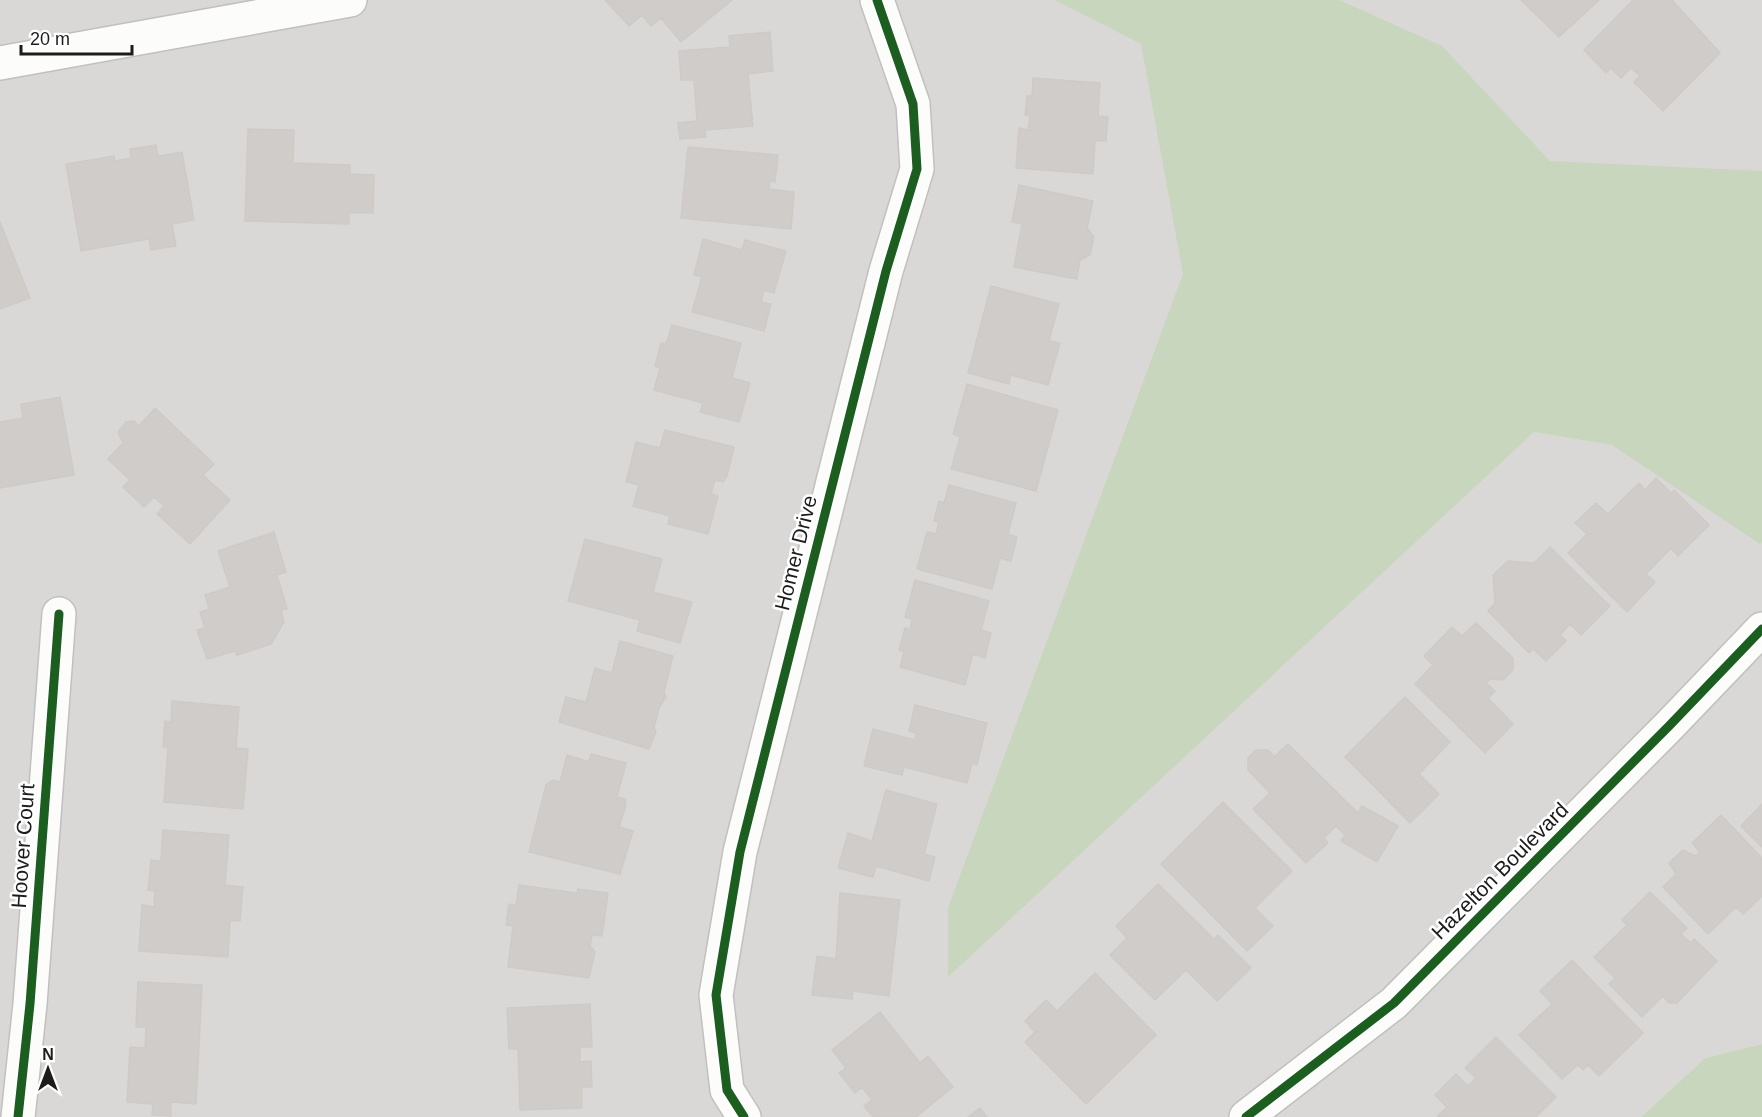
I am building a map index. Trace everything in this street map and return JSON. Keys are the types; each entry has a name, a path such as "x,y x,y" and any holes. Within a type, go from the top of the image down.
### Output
{"street":[{"path":"0,63 350,0"},
{"name":"Homer Drive","path":"744,1117 727,1090 716,995 740,852 886,271 917,169 913,104 877,0"},
{"name":"Hoover Court","path":"18,1117 30,1004 59,614"},
{"name":"Hazelton Boulevard","path":"1246,1117 1394,1003 1762,629"}],"shaded area":[{"path":"0,0 1762,0 1762,1044 1705,1058 1641,1117 0,1117"}],"green space":[{"path":"1055,0 1339,0 1442,46 1550,161 1762,171 1762,542 1760,544 1612,445 1534,432 948,977 948,908 1183,274 1141,44"},
{"path":"1762,1044 1762,1117 1641,1117 1705,1058"}],"building":[{"path":"605,0 732,0 681,42 661,18 651,26 642,15 629,26"},
{"path":"1521,0 1599,0 1559,37"},
{"path":"1633,0 1672,0 1720,53 1663,111 1634,82 1640,76 1631,68 1621,78 1611,68 1606,73 1584,50"},
{"path":"770,32 773,71 748,74 753,126 705,130 706,137 680,139 678,123 697,121 694,80 681,80 679,51 730,47 729,36"},
{"path":"1033,78 1100,83 1098,116 1108,117 1106,141 1095,141 1093,174 1016,168 1019,128 1028,130 1030,116 1025,115 1027,96 1032,96"},
{"path":"248,129 294,130 293,163 350,165 350,174 374,175 373,213 349,213 349,224 245,221"},
{"path":"156,145 158,156 182,152 194,220 172,224 176,246 151,250 149,239 81,251 66,164 114,156 115,161 131,158 130,149"},
{"path":"688,147 778,155 775,182 770,181 769,189 794,192 791,229 681,218"},
{"path":"1019,185 1093,201 1087,228 1094,237 1090,255 1080,260 1077,279 1014,267 1022,224 1012,222"},
{"path":"0,222 30,298 0,309"},
{"path":"703,239 742,250 745,240 786,251 774,293 764,290 761,302 771,304 764,331 692,312 702,277 694,275"},
{"path":"991,286 1059,304 1049,341 1060,343 1048,385 1011,375 1009,384 968,373"},
{"path":"672,325 741,343 732,378 750,383 739,422 700,412 703,403 654,390 660,368 655,366 661,343 666,344"},
{"path":"967,384 1058,410 1036,491 951,469 960,437 953,434"},
{"path":"60,397 74,475 0,488 0,422 23,418 21,404"},
{"path":"155,408 214,464 203,475 230,500 190,544 157,514 164,506 154,497 144,507 123,487 130,480 108,459 123,443 118,432 126,422 134,421 139,426"},
{"path":"665,430 734,447 727,476 723,482 715,480 711,494 718,496 708,534 668,524 670,516 633,506 639,485 626,482 636,442 660,448"},
{"path":"1656,478 1671,493 1674,490 1709,525 1678,556 1671,548 1646,574 1655,582 1627,612 1568,553 1587,534 1575,523 1596,503 1608,514 1639,483 1645,490"},
{"path":"949,485 1016,503 1008,534 1017,537 1011,561 1000,558 992,589 917,569 927,532 936,534 939,522 934,521 939,501 944,503"},
{"path":"274,532 286,572 277,575 287,609 281,610 284,622 271,644 237,655 235,651 207,659 197,630 205,628 200,612 209,609 205,595 230,587 218,551"},
{"path":"585,539 662,559 653,592 692,602 680,643 637,631 640,620 568,601"},
{"path":"1550,547 1610,606 1581,635 1570,624 1560,635 1566,641 1546,661 1533,649 1529,653 1488,611 1495,603 1493,575 1508,561 1534,563"},
{"path":"915,580 989,601 981,630 991,633 985,658 973,654 965,685 900,667 904,652 899,650 905,628 910,630 912,619 905,617"},
{"path":"1476,623 1513,658 1513,670 1503,680 1490,679 1486,683 1495,691 1488,698 1513,724 1485,753 1415,684 1433,665 1424,656 1452,627 1462,636"},
{"path":"620,641 673,656 664,692 666,697 659,708 654,728 656,731 649,749 559,722 566,697 586,702 595,668 612,673"},
{"path":"1405,697 1450,742 1419,774 1439,794 1410,823 1345,757"},
{"path":"172,701 239,707 236,748 248,749 243,809 164,802 168,747 163,747 165,721 171,722"},
{"path":"915,705 987,723 977,765 972,763 967,783 904,767 902,775 864,766 873,729 915,740 916,733 909,731"},
{"path":"1288,744 1358,813 1362,806 1398,826 1377,862 1341,841 1345,835 1336,826 1324,838 1328,843 1306,863 1253,809 1270,793 1248,770 1248,758 1256,750 1268,750 1274,757"},
{"path":"591,754 626,763 617,797 625,799 626,806 619,827 633,831 620,874 529,852 546,785 553,780 560,782 567,755 589,762"},
{"path":"886,790 937,804 924,854 935,857 929,881 876,866 873,877 838,868 848,833 872,841"},
{"path":"1223,802 1292,871 1255,908 1273,926 1247,951 1161,864"},
{"path":"1762,804 1762,847 1741,826"},
{"path":"1721,815 1762,858 1762,896 1743,914 1736,907 1708,934 1663,887 1676,874 1669,863 1683,850 1695,856 1700,852 1692,843"},
{"path":"163,830 229,835 225,885 243,887 240,921 230,921 228,957 139,951 142,905 154,907 155,891 148,890 151,860 161,861"},
{"path":"1158,884 1214,939 1218,935 1251,968 1217,1001 1186,970 1155,1000 1110,955 1127,938 1116,926"},
{"path":"519,885 577,893 578,889 608,893 602,936 592,935 590,946 595,952 589,978 508,967 513,926 506,925 509,904 516,905"},
{"path":"1650,892 1687,928 1681,934 1691,943 1694,939 1717,961 1677,1003 1669,1003 1663,996 1642,1017 1609,984 1615,978 1594,957 1627,925 1622,920"},
{"path":"840,893 900,900 889,996 853,991 852,999 812,995 817,956 836,959"},
{"path":"1572,960 1643,1033 1599,1076 1588,1065 1583,1070 1578,1065 1562,1079 1519,1035 1552,1004 1540,991"},
{"path":"1095,973 1156,1035 1086,1104 1025,1042 1035,1032 1025,1021 1046,1000 1057,1011"},
{"path":"138,982 202,985 196,1104 171,1102 171,1116 152,1115 153,1104 127,1102 130,1047 145,1048 146,1027 136,1027"},
{"path":"590,1004 592,1047 580,1047 580,1062 591,1061 592,1087 582,1087 582,1108 520,1110 518,1049 509,1049 507,1008"},
{"path":"880,1012 920,1063 928,1056 953,1087 916,1117 873,1117 864,1106 872,1100 862,1087 855,1093 839,1073 846,1068 832,1050"},
{"path":"1496,1037 1556,1097 1536,1117 1437,1117 1447,1107 1435,1095 1456,1074 1468,1086 1476,1078 1465,1068"},
{"path":"980,1108 987,1117 968,1117"}],"cycle path":[{"path":"744,1117 727,1090 716,995 740,852 886,271 917,169 913,104 877,0"},
{"path":"18,1117 30,1004 59,614"},
{"path":"1246,1117 1394,1003 1762,629"}]}
